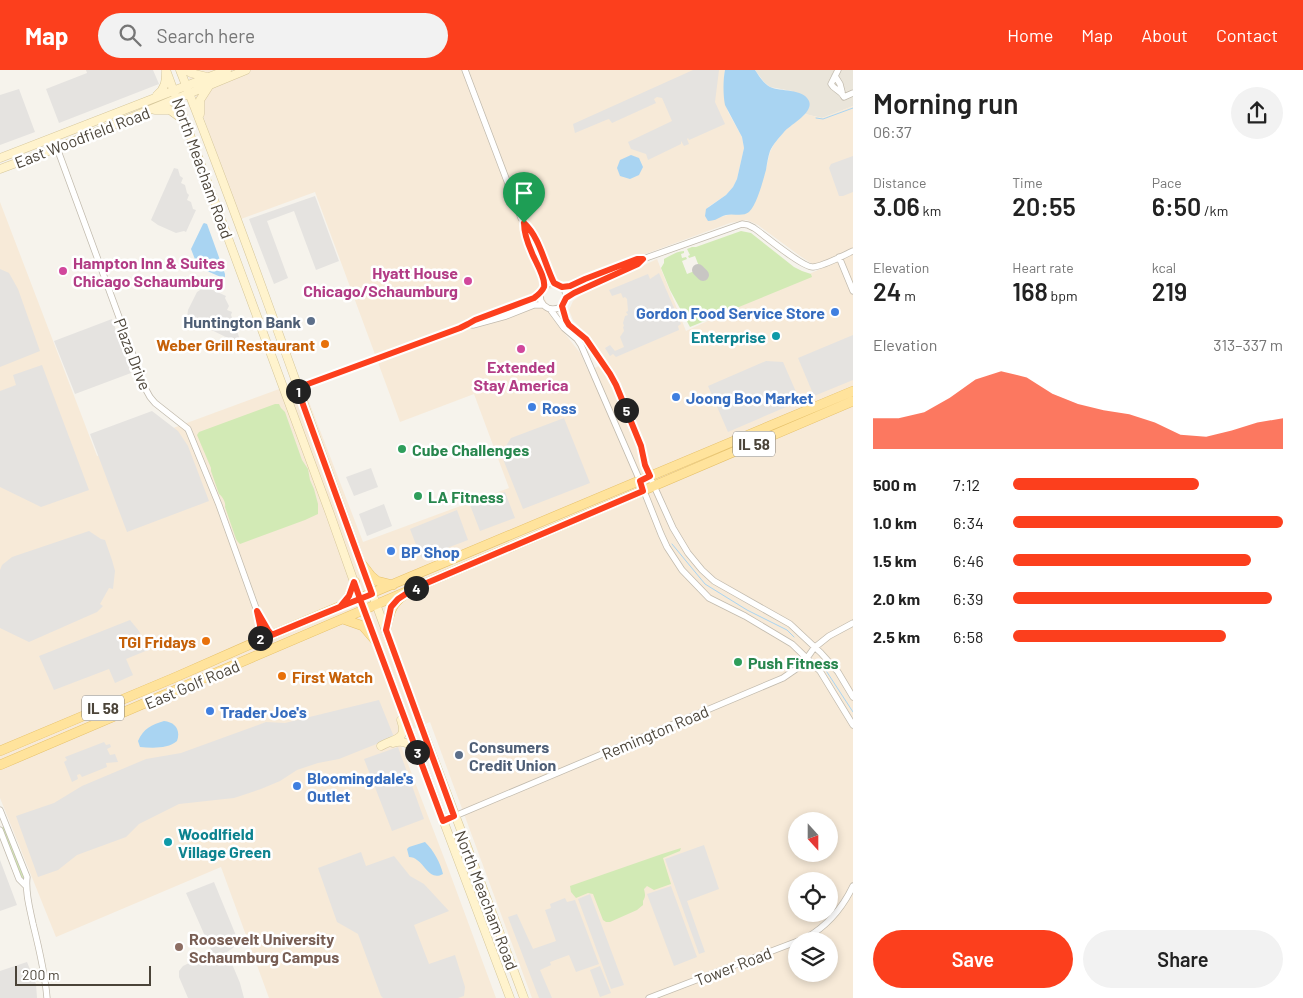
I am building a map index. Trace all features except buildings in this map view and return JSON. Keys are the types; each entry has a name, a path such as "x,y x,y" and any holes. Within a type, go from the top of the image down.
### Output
{"main road":[{"name":"North Meacham Road","path":"166,70 375,640 510,998"},
{"path":"150,99 161,92 164,87 166,70"},
{"name":"North Meacham Road","path":"180,70 200,118 262,286 297,388 454,816 524,998"},
{"path":"186,70 209,81 200,100 200,118"},
{"name":"East Woodfield Road","path":"0,168 57,148 190,94 227,70"},
{"name":"East Woodfield Road","path":"0,158 174,90 246,70"},
{"path":"146,112 159,109 170,110 186,122"},
{"name":"East Golf Road","path":"0,751 853,391"},
{"name":"East Golf Road","path":"0,765 853,402"},
{"path":"361,563 376,581 393,585"},
{"path":"340,607 349,596 354,582"},
{"path":"386,630 391,607 398,599 415,588"},
{"path":"343,619 363,626 375,640"},
{"path":"390,680 390,689 403,732 398,738 381,746 401,741 407,742 416,748"},
{"path":"492,951 510,961"}],"street":[{"path":"465,70 524,223 524,230 531,252 543,278 544,287"},
{"path":"837,73 831,84 833,88 842,92 844,97 853,93"},
{"name":"Plaza Drive","path":"53,137 145,388 155,403 188,429 219,505 257,611 260,625 260,640"},
{"path":"524,223 529,227 538,244 554,283"},
{"path":"562,287 570,286 637,259 643,259 742,224 754,228 808,266 814,267 853,251"},
{"path":"839,257 853,291"},
{"path":"550,309 559,308 566,298 574,293 638,264 643,259"},
{"path":"297,388 519,303 540,294 544,287 550,283 562,287 565,290 566,298"},
{"path":"540,294 543,305"},
{"path":"468,324 472,325 506,316 534,305 543,305 550,309 564,328 581,345 667,547 682,570 708,598 745,616 792,644 820,671 853,725"},
{"path":"562,306 569,325 586,339 616,385 641,446 645,465 672,528 688,553 714,581 790,624 838,672 853,697"},
{"name":"Plaza Drive","path":"257,611 272,635"},
{"name":"Remington Road","path":"443,821 783,678 796,669 814,648 835,632 853,623"},
{"path":"0,810 26,878 47,998"},
{"path":"0,830 19,879 26,886"},
{"name":"Tower Road","path":"649,998 806,938 822,926 840,907 848,898 853,886"}],"shaded area":[{"path":"86,70 153,70 159,84 59,123 46,89 87,73"},
{"path":"186,70 725,70 724,84 728,112 742,137 744,148 737,179 733,187 726,195 708,207 721,217 754,204 770,152 785,130 805,114 822,118 853,106 853,998 532,998 430,722 398,735 398,738 496,998 269,998 221,867 56,937 0,798 0,202 97,456 301,381 363,542 509,488 474,394 400,422 315,192 241,219","holes":["747,220 758,225 820,269 686,331 657,259 581,295 573,301 569,310 573,320 593,341 608,362 588,371 581,354 554,320 542,292 730,223"]},
{"path":"693,70 719,70 715,102 725,124 689,140 688,138 689,144 684,146 681,141 681,144 648,160 646,154 631,149 628,142 672,121 662,98 657,97 654,99 656,103 612,123 609,119 575,133 573,124"},
{"path":"755,70 853,70 853,106 822,118 805,114 809,107 792,91 770,87"},
{"path":"19,89 35,132 0,145 0,95"},
{"path":"853,156 853,192 839,196 829,168 831,164"},
{"path":"174,168 178,169 180,176 183,178 181,183 185,185 189,195 187,200 191,202 193,209 196,210 186,232 176,233 151,220"},
{"path":"315,196 339,261 316,270 294,211 267,221 288,278 274,284 249,219"},
{"path":"0,269 9,273 18,289 40,351 0,367"},
{"path":"659,273 681,324 678,326 679,330 616,357 613,354 610,356 605,348 610,345 615,351 624,347 620,337 624,331 623,323 625,316 628,315 626,312 628,311 627,299 623,298 621,293 612,296 609,290 648,274 650,279"},
{"path":"204,286 226,296 225,298 229,306 227,310 232,312 233,326 238,329 240,340 238,343 187,318 188,310 197,292"},
{"path":"112,319 131,373 75,394 54,341"},
{"path":"853,335 853,380 814,396 798,358"},
{"path":"766,361 783,362 800,401 728,432 708,386"},
{"path":"42,365 89,490 41,507 0,487 0,391 16,385 13,375"},
{"path":"152,411 178,431 188,446 209,501 127,532 90,434"},
{"path":"564,418 590,483 523,509 501,454 511,438"},
{"path":"371,468 378,487 354,496 346,477"},
{"path":"505,492 515,518 480,531 470,505"},
{"path":"384,504 392,526 367,536 359,514"},
{"path":"457,510 468,540 421,558 410,529"},
{"path":"89,531 105,540 115,571 113,589 109,588 100,604 103,606 97,612 29,642 0,628 0,570 2,565 12,557"},
{"path":"130,620 139,631 148,650 126,659 133,675 115,683 109,669 54,690 39,656"},
{"path":"379,700 394,737 339,759 297,770 280,781 234,798 179,804 139,824 126,837 77,855 58,870 38,877 16,816 54,803 82,786 146,759 181,753 266,722 285,723"},
{"path":"104,742 106,745 110,744 111,747 107,749 110,755 115,754 118,762 106,763 107,767 82,777 80,774 77,775 78,779 72,782 64,762 67,760 65,757"},
{"path":"398,747 424,819 392,831 364,759"},
{"path":"704,845 719,889 687,901 705,952 699,954 665,859"},
{"path":"361,852 366,866 394,856 410,876 424,884 449,911 414,925 429,964 455,955 465,987 464,996 458,998 383,998 381,996 358,934 337,922 318,868"},
{"path":"0,860 17,905 0,911"},
{"path":"214,882 237,938 236,944 227,952 244,998 188,998 179,977 179,971 183,966 212,952 186,893"},
{"path":"671,886 697,957 674,966 647,894"},
{"path":"590,894 624,985 611,989 578,899"},
{"path":"565,898 567,902 575,900 599,964 576,972 569,955 550,962 551,965 540,970 552,998 539,998 508,917 517,914 533,949 556,941 545,910 551,908 550,904"},
{"path":"27,962 36,984 37,998 0,998 0,971"},
{"path":"600,966 611,993 600,997 590,970"}],"green space":[{"path":"741,231 751,233 794,267 811,274 812,277 690,327 670,290 661,268 664,259 684,251 681,254 682,258 686,257 687,259 682,261 687,274 697,270 702,275 701,278 706,276 698,270 700,269 695,256 689,258 688,256 690,255 687,249"},
{"path":"279,404 285,412 302,460 308,469 318,504 318,514 240,544 236,539 225,502 219,494 211,468 197,435 199,432"},
{"path":"4,826 25,881 22,879 2,828"},
{"path":"681,848 680,851 663,858 671,884 654,890 647,886 644,889 645,898 643,905 637,910 610,922 603,920 593,894 588,893 576,898 571,892 570,886"}],"water":[{"path":"725,70 755,70 770,87 802,94 809,101 810,105 805,114 784,132 771,148 766,170 752,209 744,214 726,215 708,221 705,216 706,209 726,195 737,179 744,148 742,137 725,105"},
{"path":"631,155 639,158 643,167 639,175 630,179 620,176 617,168 620,160"},
{"path":"204,223 207,224 225,274 223,278 198,267 191,249"},
{"path":"164,721 171,723 178,730 177,741 165,747 140,747 138,741 145,730"},
{"path":"425,842 440,865 443,874 439,876 431,874 416,859 409,857 407,849 409,847"}],"waterway":[{"path":"816,118 823,119 853,108"},
{"path":"672,544 705,584 747,610 787,630 794,637"},
{"path":"823,666 853,712"}],"taxiway":[{"path":"698,270 703,275"}],"place":[{"name":"Hampton Inn & Suites Chicago Schaumburg","path":"63,271"},
{"name":"Hyatt House Chicago/Schaumburg","path":"468,281"},
{"name":"Gordon Food Service Store","path":"835,312"},
{"name":"Huntington Bank","path":"311,321"},
{"name":"Enterprise","path":"776,336"},
{"name":"Weber Grill Restaurant","path":"325,344"},
{"name":"Extended Stay America","path":"521,349"},
{"name":"Joong Boo Market","path":"676,397"},
{"name":"Ross","path":"532,407"},
{"name":"Cube Challenges","path":"402,449"},
{"name":"LA Fitness","path":"418,496"},
{"name":"BP Shop","path":"391,551"},
{"name":"TGI Fridays","path":"206,641"},
{"name":"Push Fitness","path":"738,662"},
{"name":"First Watch","path":"282,676"},
{"name":"Trader Joe's","path":"210,711"},
{"name":"Consumers Credit Union","path":"459,755"},
{"name":"Bloomingdale's Outlet","path":"297,786"},
{"name":"Woodlfield Village Green","path":"168,842"},
{"name":"Roosevelt University Schaumburg Campus","path":"179,947"}],"route":[{"path":"524,223 524,230 531,252 543,278 544,287 540,294 460,328 297,388 372,594 360,599 354,601 340,607 260,640 260,625 257,611 272,635 340,607 349,596 354,582 360,599 443,821 454,816 386,630 391,607 398,599 415,588 643,491 640,481 650,476 645,465 641,446 616,385 586,339 569,325 563,314 562,306 566,298 574,293 638,264 643,259 637,259 570,286 562,287 554,283 538,244 529,227 524,223"}]}
